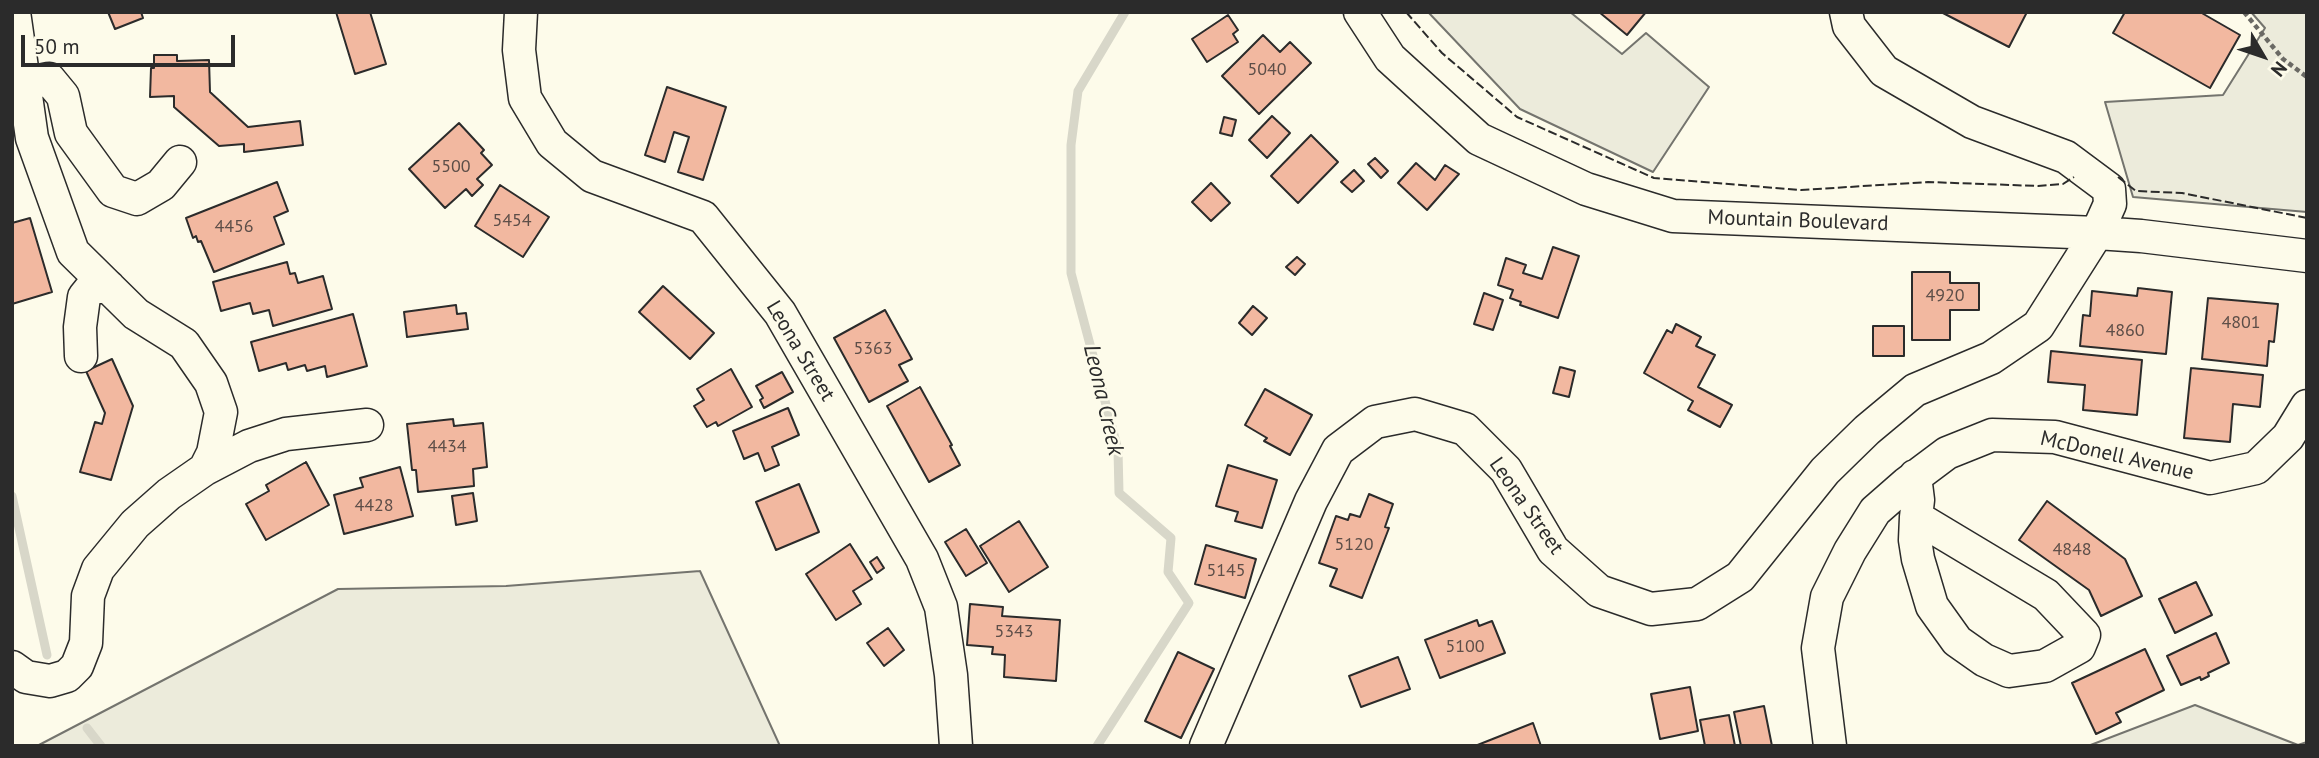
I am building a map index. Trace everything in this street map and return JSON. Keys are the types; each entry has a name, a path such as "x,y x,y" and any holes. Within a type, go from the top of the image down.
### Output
{"street":[{"path":"14,12 32,138 73,252 136,314 184,344 211,383 221,412 213,453 205,469"},
{"name":"Leona Street","path":"521,12 519,50 525,98 552,143 592,176 703,217 780,313 922,559 941,607 951,675 956,746"},
{"name":"Mountain Boulevard","path":"1360,12 1390,58 1479,139 1586,189 1673,216 2096,233 2307,256"},
{"name":"Leona Street","path":"1206,746 1311,500 1338,450 1375,422 1415,414 1465,429 1506,470 1553,550 1599,592 1651,609 1697,604 1740,577 1825,471 1867,429 1916,390 1991,358 2038,326 2096,233 2110,204 2109,189 2066,157 1972,122 1884,71 1849,26 1846,12"},
{"path":"24,84 49,79 63,96 71,133 113,191 137,199 161,185 180,162"},
{"path":"81,356 80,327 84,297 92,287 109,287"},
{"name":"McDonell Avenue","path":"1830,746 1818,648 1827,597 1850,551 1875,511 1915,476 1947,453 1992,435 2055,437 2210,478 2256,468 2288,437 2307,406"},
{"path":"12,667 26,677 50,681 67,676 77,666 86,643 88,596 98,569 135,524 169,494 205,469 249,446 286,434 367,425"},
{"path":"1915,476 1918,500 1916,517 1915,540 1918,559 1933,606 1957,641 1984,660 2009,671 2045,666 2079,647 2084,635 2046,595 1916,517"}],"path":[{"path":"2244,12 2283,59 2307,77"}],"shaded area":[{"path":"1428,12 1570,12 1622,54 1646,33 1709,87 1653,172 1520,109"},
{"path":"2251,12 2307,12 2307,212 2133,197 2105,102 2223,95 2265,28"},
{"path":"700,571 780,746 37,746 338,589 506,586"},
{"path":"2195,705 2298,745 2307,742 2307,746 2088,746"}],"building":[{"path":"108,12 141,12 143,18 115,29"},
{"path":"336,12 370,12 386,64 355,74"},
{"path":"1599,12 1646,12 1627,35"},
{"path":"1941,12 2027,12 2009,47"},
{"path":"2125,12 2200,12 2240,35 2210,88 2113,33"},
{"path":"1228,15 1238,30 1233,34 1238,42 1207,62 1192,39"},
{"path":"1263,35 1280,52 1290,42 1311,63 1259,114 1222,76"},
{"path":"154,55 177,55 177,61 209,60 210,92 248,127 300,121 303,145 244,152 244,144 219,146 174,107 174,96 150,97"},
{"path":"667,87 726,107 703,180 678,172 689,137 674,132 665,162 645,155"},
{"path":"1272,116 1290,133 1267,158 1249,140"},
{"path":"1224,117 1236,120 1232,136 1220,133"},
{"path":"459,123 484,150 481,153 492,165 477,179 483,185 472,196 466,189 445,208 409,169"},
{"path":"1311,135 1338,162 1298,203 1271,176"},
{"path":"1375,158 1388,171 1381,178 1368,164"},
{"path":"1416,163 1435,180 1445,165 1459,174 1427,210 1398,183"},
{"path":"1354,170 1364,181 1352,192 1341,182"},
{"path":"277,182 288,211 274,217 284,244 214,272 201,241 198,242 196,236 193,238 186,218"},
{"path":"1211,183 1230,203 1211,221 1192,202"},
{"path":"500,185 549,217 523,257 475,226"},
{"path":"30,218 52,292 12,304 12,223"},
{"path":"1553,247 1579,256 1558,318 1520,305 1521,302 1510,298 1513,290 1498,285 1506,258 1526,265 1523,273 1542,279"},
{"path":"1297,257 1305,264 1295,275 1286,267"},
{"path":"287,262 290,274 295,273 298,283 323,276 332,309 273,326 269,310 253,314 250,303 221,311 213,282"},
{"path":"1912,272 1950,272 1950,283 1979,283 1979,310 1950,310 1950,340 1912,340"},
{"path":"663,286 714,333 690,359 639,312"},
{"path":"2138,288 2172,292 2166,354 2080,346 2083,315 2090,316 2092,291 2137,296"},
{"path":"1484,293 1503,300 1493,330 1474,324"},
{"path":"2208,298 2278,304 2274,342 2269,341 2267,366 2202,359"},
{"path":"456,305 457,314 466,313 468,329 407,337 404,312"},
{"path":"1253,306 1267,318 1252,335 1239,323"},
{"path":"885,310 912,359 899,365 908,381 869,402 834,338"},
{"path":"353,314 367,366 327,377 325,366 307,371 305,365 288,370 286,363 259,371 251,342"},
{"path":"1676,324 1701,337 1696,346 1715,355 1698,387 1732,405 1720,427 1688,410 1693,401 1644,373 1667,330 1672,333"},
{"path":"1873,326 1904,326 1904,356 1873,356"},
{"path":"2051,351 2142,360 2137,415 2083,410 2085,385 2048,382"},
{"path":"112,359 133,406 111,480 80,472 95,422 102,424 105,413 86,371"},
{"path":"1560,367 1575,371 1569,397 1553,393"},
{"path":"2191,368 2263,375 2260,407 2233,404 2230,442 2184,438"},
{"path":"731,369 752,407 718,426 716,422 707,427 694,406 704,400 697,389"},
{"path":"782,372 793,392 764,408 760,400 763,398 756,386"},
{"path":"920,387 960,465 929,482 887,406"},
{"path":"1265,389 1312,415 1290,455 1264,441 1267,438 1245,425"},
{"path":"788,408 799,435 772,447 779,465 765,471 758,453 744,459 733,431"},
{"path":"453,419 454,426 483,423 487,467 473,469 474,486 418,492 416,470 412,470 407,424"},
{"path":"306,462 329,505 266,540 246,504 269,491 266,485"},
{"path":"1228,465 1277,480 1262,528 1235,521 1238,512 1216,506"},
{"path":"400,467 413,516 344,534 334,495 363,487 360,478"},
{"path":"799,484 819,532 776,550 756,502"},
{"path":"473,493 477,521 456,525 452,496"},
{"path":"1369,494 1393,504 1385,527 1389,528 1362,598 1330,586 1337,569 1319,563 1336,516 1348,520 1350,514 1360,517"},
{"path":"2047,501 2125,559 2142,596 2101,616 2089,590 2019,540"},
{"path":"1019,521 1048,567 1009,592 980,546"},
{"path":"966,529 987,563 966,576 945,542"},
{"path":"850,544 872,579 853,591 861,604 836,620 806,574"},
{"path":"1206,545 1256,559 1245,598 1195,584"},
{"path":"877,557 884,568 877,573 870,562"},
{"path":"2196,582 2212,615 2175,633 2159,599"},
{"path":"970,604 1003,607 1002,616 1060,620 1056,681 1004,677 1005,655 992,654 993,647 967,645"},
{"path":"1477,620 1479,626 1492,621 1505,653 1440,678 1425,640"},
{"path":"888,628 904,650 884,666 867,643"},
{"path":"2216,633 2229,663 2208,673 2209,676 2201,680 2200,677 2181,685 2167,656"},
{"path":"2145,649 2164,690 2116,713 2121,722 2096,734 2072,683"},
{"path":"1178,652 1214,669 1181,738 1145,721"},
{"path":"1398,657 1410,689 1361,707 1349,676"},
{"path":"1690,687 1698,731 1660,739 1651,694"},
{"path":"1764,706 1772,746 1741,746 1734,712"},
{"path":"1729,715 1735,746 1705,746 1700,720"},
{"path":"1533,723 1541,746 1475,746"}],"waterway":[{"name":"Leona Creek","path":"1097,746 1189,603 1168,572 1171,538 1119,493 1118,450 1071,273 1071,145 1078,91 1125,12"},
{"path":"12,496 47,655"},
{"path":"87,728 101,746"}],"fence":[{"path":"1406,12 1442,53 1517,117 1654,178 1801,190 1928,182 2038,186 2063,184 2074,177"},
{"path":"2118,177 2136,191 2182,193 2307,218"}]}
